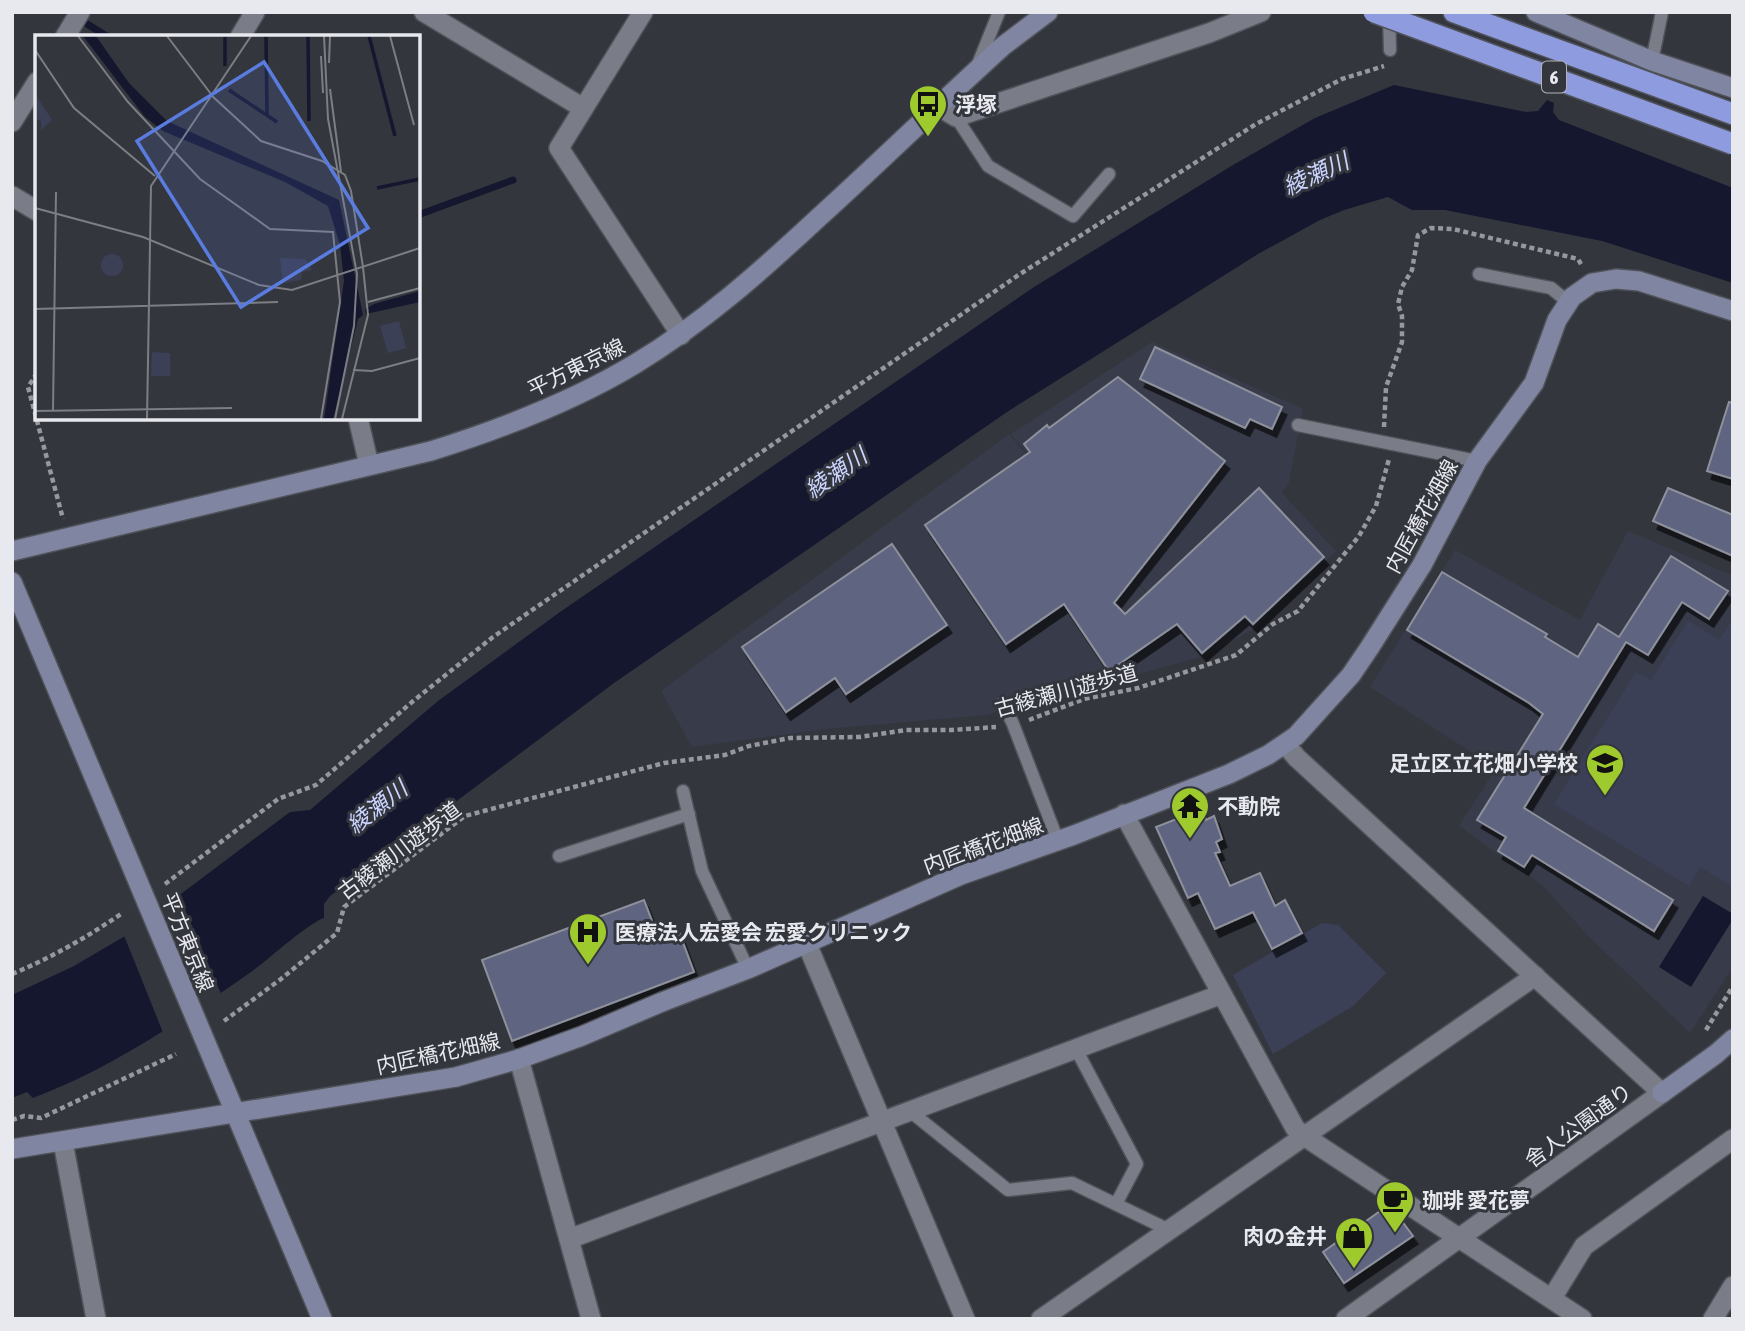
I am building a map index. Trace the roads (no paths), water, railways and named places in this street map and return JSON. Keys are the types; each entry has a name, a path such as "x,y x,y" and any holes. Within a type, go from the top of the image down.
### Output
{"highway":[{"name":"6","path":"1374,12 1733,144"},
{"name":"6","path":"1454,12 1733,114"}],"main road":[{"name":"平方東京線","path":"12,551 431,451 494,431 580,393 634,365 681,335 734,295 976,71 1048,12"},
{"path":"1536,12 1568,21 1652,61 1733,88"},
{"name":"内匠橋花畑線","path":"12,1149 456,1077 519,1059 748,969 961,875 1058,841 1229,774 1285,744 1330,699 1370,647 1422,565 1477,461 1534,383 1557,320 1568,302 1582,289 1616,279 1639,281 1733,311"},
{"name":"平方東京線","path":"12,582 322,1319"},
{"name":"舎人公園通り","path":"1662,1093 1717,1054 1733,1039"}],"street":[{"path":"66,35 80,12"},
{"path":"241,35 255,12"},
{"path":"424,12 583,108"},
{"path":"643,12 559,148 681,335"},
{"path":"938,106 956,117 1197,38 1261,12"},
{"path":"12,122 35,85"},
{"path":"12,196 35,210"},
{"path":"358,420 369,465"},
{"path":"1285,744 1297,758 1662,1093"},
{"path":"1124,814 1295,1128 1583,1319"},
{"path":"807,944 965,1319"},
{"path":"1041,1319 1535,976"},
{"path":"569,1239 1222,994"},
{"path":"519,1059 591,1319"},
{"name":"舎人公園通り","path":"1346,1319 1662,1093"},
{"path":"1552,1298 1584,1246 1733,1139"},
{"path":"63,1142 96,1319"},
{"path":"1713,1319 1733,1286"}],"lane":[{"path":"976,71 999,12"},
{"path":"1389,12 1390,50"},
{"path":"1652,61 1662,12"},
{"path":"956,117 988,166 1073,216 1110,174"},
{"path":"1479,274 1551,288 1568,302"},
{"path":"1298,425 1477,461"},
{"path":"1003,704 1058,841"},
{"path":"683,791 702,871 748,969"},
{"path":"559,856 688,814"},
{"path":"1076,1049 1137,1164 1116,1204"},
{"path":"911,1112 1008,1190 1072,1183 1169,1230"}],"water":[{"name":"綾瀬川","path":"1394,85 1526,112 1538,111 1547,100 1554,103 1553,112 1559,120 1733,188 1733,283 1602,241 1445,210 1412,210 1388,197 1320,220 1258,254 1007,412 614,683 330,896 324,904 324,918 199,1008 118,1058 62,1086 33,1098 27,1092 12,1098 12,995 74,966 125,936 290,812 310,810 438,701 560,612 1034,287 1315,118"},
{"path":"1703,896 1733,914 1733,919 1691,987 1659,967"}],"waterway":[{"path":"68,12 105,35"},
{"path":"420,214 513,180"}],"place":[{"name":"浮塚","path":"928,138"},
{"name":"足立区立花畑小学校","path":"1605,797"},
{"name":"不動院","path":"1190,840"},
{"name":"医療法人宏愛会 宏愛クリニック","path":"588,966"},
{"name":"珈琲 愛花夢","path":"1395,1234"},
{"name":"肉の金井","path":"1354,1270"}]}
